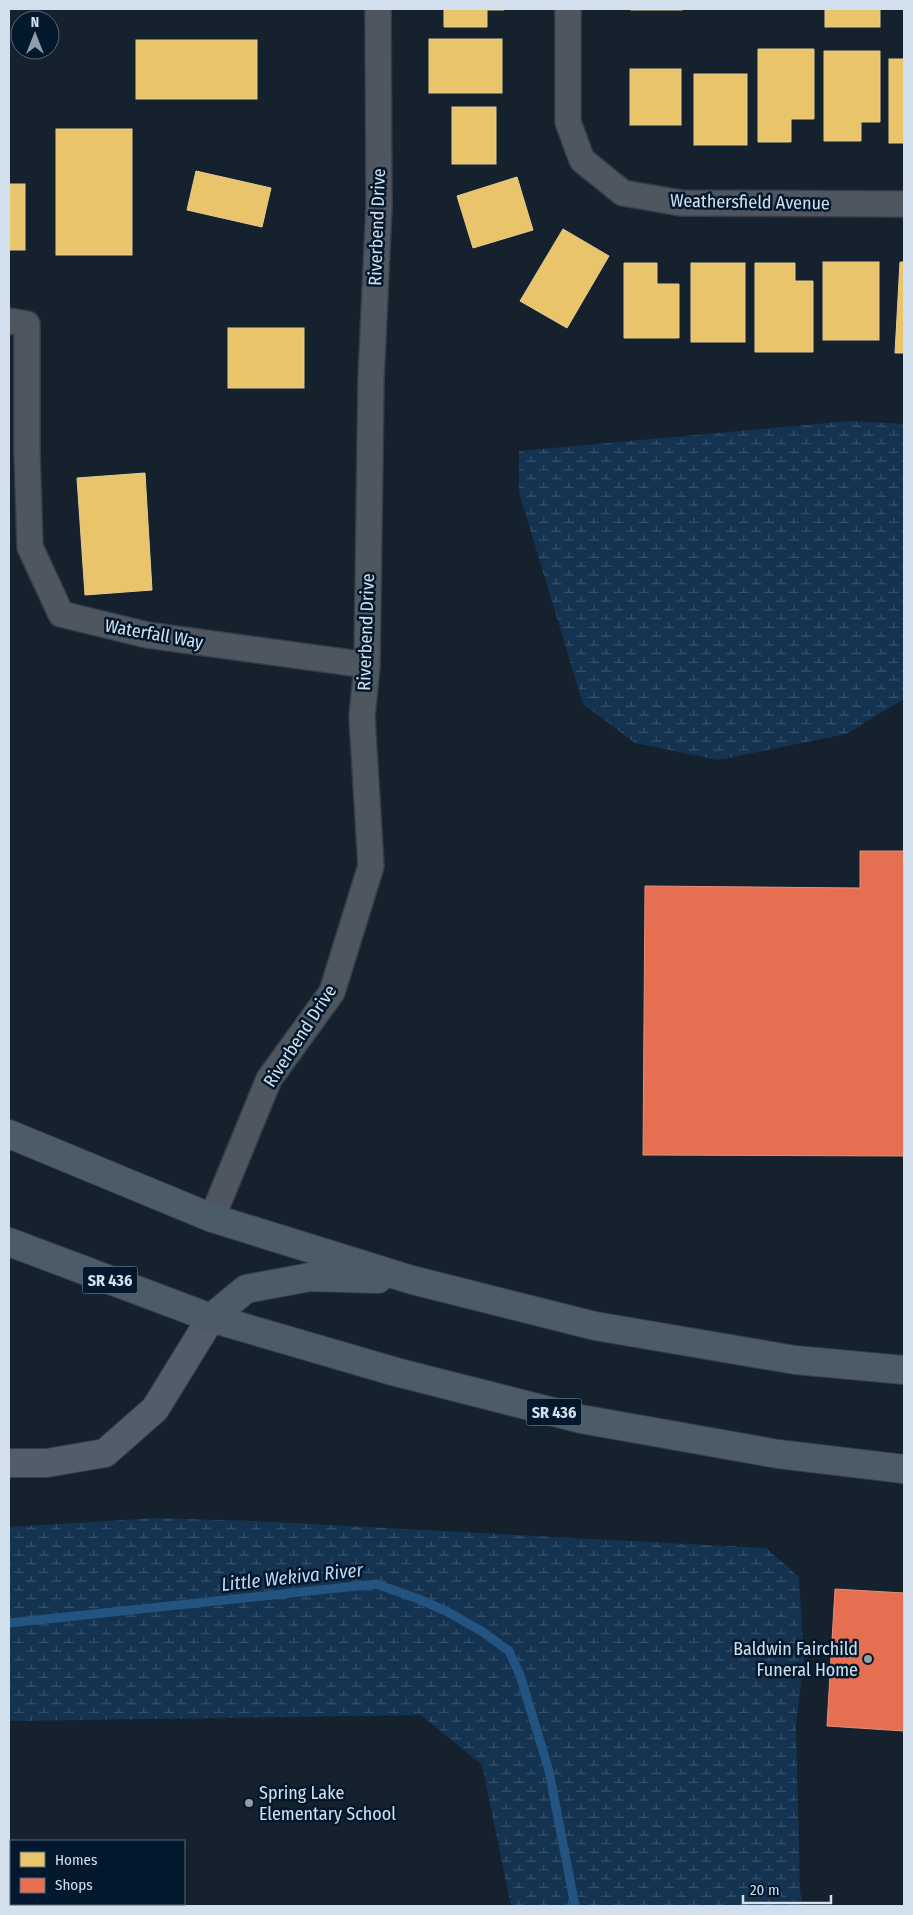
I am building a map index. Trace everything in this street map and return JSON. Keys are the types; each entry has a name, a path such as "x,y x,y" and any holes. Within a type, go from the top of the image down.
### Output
{"main road":[{"path":"9,1134 212,1218 412,1280 594,1326 796,1360 904,1370"},
{"name":"SR 436","path":"9,1242 211,1318 396,1372 581,1419 778,1454 904,1469"},
{"path":"9,1463 47,1463 105,1453 155,1410 211,1318 246,1289 310,1277 412,1280"}],"street":[{"name":"Riverbend Drive","path":"212,1218 269,1079 332,992 371,866 362,717 367,664 370,379 379,206 378,9"},
{"name":"Weathersfield Avenue","path":"568,9 568,122 582,160 623,193 681,203 904,204"},
{"name":"Waterfall Way","path":"9,321 28,324 19,502 30,547 61,614 147,636 367,664"}],"green space":[{"path":"849,421 904,424 904,699 846,734 718,760 635,743 583,704 519,492 519,451"},
{"path":"155,1518 253,1521 766,1548 799,1577 804,1659 796,1725 800,1890 803,1906 511,1906 482,1765 421,1715 9,1721 9,1527"}],"building: Homes":[{"path":"444,9 504,10 487,10 487,27 444,27"},
{"path":"682,9 682,10 631,10"},
{"path":"825,9 880,9 880,27 825,27"},
{"path":"429,39 502,39 502,93 429,93"},
{"path":"136,40 257,40 257,99 136,99"},
{"path":"758,49 814,49 814,119 791,119 791,142 758,142"},
{"path":"824,51 880,51 880,122 861,122 861,141 824,141"},
{"path":"889,59 904,59 904,143 889,143"},
{"path":"630,69 681,69 681,125 630,125"},
{"path":"694,74 747,74 747,145 694,145"},
{"path":"452,107 496,107 496,164 452,164"},
{"path":"56,129 132,129 132,255 56,255"},
{"path":"196,171 271,188 262,227 187,210"},
{"path":"517,177 533,230 473,248 457,196"},
{"path":"9,184 25,184 25,250 9,250"},
{"path":"563,229 609,256 567,328 520,301"},
{"path":"823,262 879,262 879,340 823,340"},
{"path":"900,262 904,262 904,353 895,353"},
{"path":"624,263 657,263 657,284 679,284 679,338 624,338"},
{"path":"691,263 745,263 745,342 691,342"},
{"path":"755,263 795,263 795,281 813,281 813,352 755,352"},
{"path":"228,328 304,328 304,388 228,388"},
{"path":"145,473 152,590 85,595 77,478"}],"building: Shops":[{"path":"860,851 904,851 904,1156 643,1155 645,886 860,888"},
{"name":"Baldwin Fairchild Funeral Home","path":"835,1589 904,1593 904,1731 827,1726"}],"waterway":[{"name":"Little Wekiva River","path":"9,1623 376,1584 446,1611 483,1632 509,1651 520,1675 549,1771 575,1906"}],"place":[{"name":"Baldwin Fairchild Funeral Home","path":"868,1659"},
{"name":"Spring Lake Elementary School","path":"249,1803"}]}
